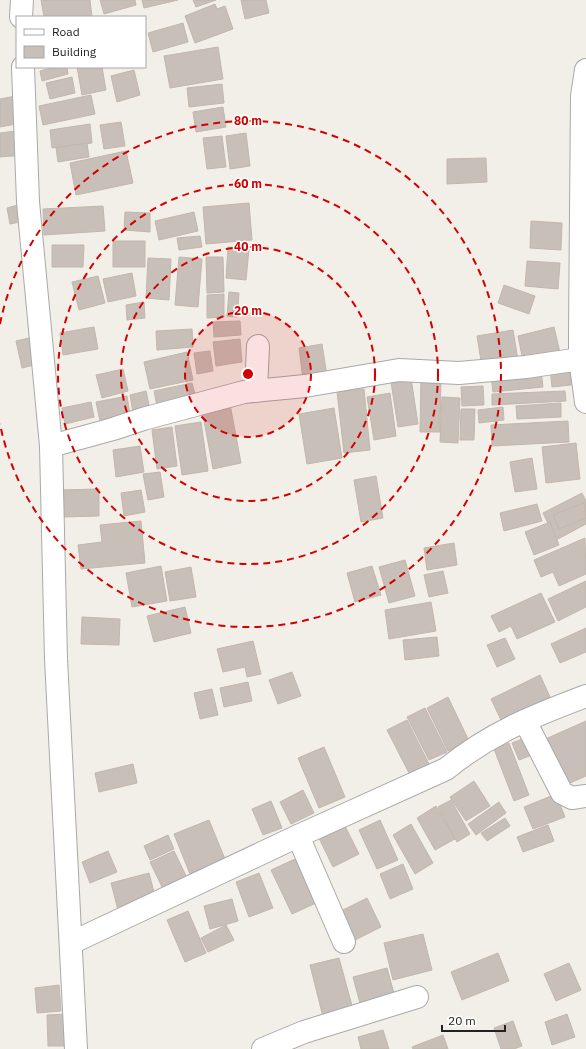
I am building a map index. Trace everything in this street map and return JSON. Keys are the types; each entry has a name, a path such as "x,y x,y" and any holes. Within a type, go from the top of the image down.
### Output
{"street":[{"path":"21,16 22,0"},
{"path":"23,68 28,202 51,446 56,659 76,1049"},
{"path":"586,70 582,96 583,269 580,359 586,402"},
{"path":"256,391 258,346"},
{"path":"51,446 209,400 256,391 306,386 398,370 459,373 526,367 580,359"},
{"path":"71,943 298,836 446,769 484,741 506,728 586,696"},
{"path":"525,721 562,793 572,798 586,796"},
{"path":"298,836 344,942"},
{"path":"263,1049 304,1032 417,997"}],"building":[{"path":"41,0 90,0 92,16 44,16"},
{"path":"100,0 135,0 136,5 104,14"},
{"path":"142,0 178,0 144,8"},
{"path":"193,0 216,0 196,7"},
{"path":"241,0 266,0 269,13 245,19"},
{"path":"215,4 217,9 225,6 233,29 195,43 185,16"},
{"path":"183,23 188,42 153,52 148,33"},
{"path":"218,47 223,79 170,88 164,56"},
{"path":"51,68 67,68 68,74 42,81 40,71"},
{"path":"77,68 102,68 106,90 82,95"},
{"path":"134,70 140,95 117,102 111,76"},
{"path":"72,77 75,93 50,99 46,83"},
{"path":"222,84 224,103 189,107 187,88"},
{"path":"91,95 95,114 43,125 39,106"},
{"path":"16,96 21,123 0,127 0,99"},
{"path":"223,107 226,127 196,132 193,112"},
{"path":"121,122 125,146 104,149 100,125"},
{"path":"90,124 92,143 52,148 50,130"},
{"path":"23,130 25,155 0,157 0,133"},
{"path":"246,133 250,166 230,169 226,136"},
{"path":"222,136 226,167 207,169 203,138"},
{"path":"87,143 89,157 58,162 56,148"},
{"path":"126,151 133,183 76,195 70,163"},
{"path":"486,158 487,182 447,184 447,159"},
{"path":"249,203 252,240 206,244 203,207"},
{"path":"21,204 25,221 10,224 7,208"},
{"path":"103,206 105,231 44,235 43,209"},
{"path":"125,212 150,213 150,232 124,230"},
{"path":"194,212 198,231 159,240 155,221"},
{"path":"531,221 562,223 561,250 530,248"},
{"path":"200,236 202,247 179,250 177,238"},
{"path":"113,241 145,241 145,267 113,267"},
{"path":"52,245 84,245 83,267 52,267"},
{"path":"228,247 249,249 246,280 226,278"},
{"path":"179,257 202,259 198,307 175,305"},
{"path":"206,257 223,257 224,292 207,293"},
{"path":"148,258 171,259 169,300 146,298"},
{"path":"527,261 560,263 558,289 525,286"},
{"path":"132,273 136,296 108,302 103,279"},
{"path":"98,276 105,303 79,310 72,282"},
{"path":"504,285 535,296 529,314 498,303"},
{"path":"229,292 239,293 237,317 227,316"},
{"path":"224,294 224,317 207,318 207,295"},
{"path":"144,302 145,318 127,320 126,305"},
{"path":"240,321 241,335 214,337 213,322"},
{"path":"94,327 98,349 63,355 60,333"},
{"path":"554,327 560,353 523,361 518,336"},
{"path":"192,329 193,347 157,350 156,331"},
{"path":"513,330 518,360 482,367 477,336"},
{"path":"33,337 38,364 22,368 16,341"},
{"path":"240,339 242,362 216,366 213,342"},
{"path":"322,344 327,376 303,380 299,348"},
{"path":"210,351 213,371 197,374 194,353"},
{"path":"187,352 193,380 150,389 144,362"},
{"path":"569,366 571,385 552,387 550,368"},
{"path":"123,369 128,391 102,398 96,375"},
{"path":"541,371 543,387 493,392 491,376"},
{"path":"421,374 441,374 440,432 420,432"},
{"path":"411,378 418,424 398,427 391,382"},
{"path":"192,383 196,398 157,406 154,391"},
{"path":"483,386 484,405 462,406 461,387"},
{"path":"364,389 370,450 344,453 337,392"},
{"path":"146,391 150,410 133,413 130,395"},
{"path":"565,391 566,401 492,405 492,394"},
{"path":"390,393 396,436 374,440 367,397"},
{"path":"127,396 130,415 100,421 96,402"},
{"path":"442,397 460,398 458,443 440,442"},
{"path":"91,402 94,417 65,424 62,408"},
{"path":"561,403 561,417 517,419 516,406"},
{"path":"230,404 241,463 213,469 202,410"},
{"path":"503,407 504,420 479,423 478,410"},
{"path":"334,408 342,458 307,464 299,414"},
{"path":"461,409 475,409 474,440 460,440"},
{"path":"568,421 569,442 492,446 491,425"},
{"path":"201,422 208,471 182,475 175,426"},
{"path":"172,427 177,466 157,469 152,430"},
{"path":"576,443 580,479 546,483 542,447"},
{"path":"140,446 144,472 116,477 113,450"},
{"path":"532,458 537,489 515,492 510,462"},
{"path":"160,472 164,497 148,500 143,474"},
{"path":"376,476 383,518 361,522 354,480"},
{"path":"99,489 99,516 61,517 61,490"},
{"path":"141,490 145,512 124,516 121,493"},
{"path":"582,493 586,501 586,524 556,540 543,513"},
{"path":"584,503 586,518 559,529 553,515"},
{"path":"537,504 542,521 504,531 500,513"},
{"path":"141,521 145,563 81,569 78,545 102,542 100,525"},
{"path":"550,522 559,545 534,555 525,532"},
{"path":"585,538 586,574 559,586 553,572 541,577 534,560"},
{"path":"454,543 457,565 427,570 424,548"},
{"path":"405,560 415,596 389,603 379,567"},
{"path":"161,566 167,601 132,607 126,573"},
{"path":"372,566 381,595 355,602 347,573"},
{"path":"191,567 196,597 170,601 165,572"},
{"path":"443,571 448,593 429,597 424,575"},
{"path":"586,581 586,607 558,621 548,599"},
{"path":"541,593 555,622 517,639 511,626 499,632 491,616"},
{"path":"431,602 436,631 389,639 385,610"},
{"path":"185,607 191,633 154,642 147,616"},
{"path":"82,617 120,619 119,645 81,644"},
{"path":"586,628 586,652 560,663 551,644"},
{"path":"437,637 439,656 405,660 403,640"},
{"path":"505,638 515,659 497,667 487,645"},
{"path":"253,641 261,674 247,677 245,667 223,672 217,649"},
{"path":"292,672 301,696 278,704 269,680"},
{"path":"540,675 550,697 501,720 491,699"},
{"path":"248,682 252,701 224,707 220,688"},
{"path":"212,689 218,715 200,719 194,693"},
{"path":"448,697 469,741 448,751 427,708"},
{"path":"425,708 447,752 429,760 407,717"},
{"path":"407,720 430,766 410,775 387,730"},
{"path":"586,721 586,776 561,787 541,741"},
{"path":"530,736 537,753 519,760 512,743"},
{"path":"509,743 529,795 514,801 494,749"},
{"path":"324,747 345,797 319,808 298,758"},
{"path":"133,764 137,783 99,792 95,773"},
{"path":"474,781 490,806 466,821 450,797"},
{"path":"303,790 314,813 291,824 280,802"},
{"path":"556,794 565,817 533,829 524,807"},
{"path":"451,800 470,834 457,842 438,807"},
{"path":"271,801 282,828 263,835 252,809"},
{"path":"499,802 506,813 476,835 468,824"},
{"path":"436,806 455,839 435,850 417,818"},
{"path":"505,818 510,826 487,841 481,833"},
{"path":"209,820 225,859 190,874 174,834"},
{"path":"380,820 398,860 377,869 359,830"},
{"path":"343,822 359,854 333,867 317,834"},
{"path":"411,824 433,863 415,874 393,835"},
{"path":"548,825 554,841 523,852 517,837"},
{"path":"168,835 174,849 150,860 144,846"},
{"path":"108,851 117,872 90,883 82,862"},
{"path":"174,851 188,880 164,891 150,862"},
{"path":"295,859 316,903 292,914 271,870"},
{"path":"403,864 413,889 390,899 380,874"},
{"path":"149,873 156,900 118,910 111,883"},
{"path":"259,873 273,908 249,917 236,882"},
{"path":"367,898 381,927 353,941 339,912"},
{"path":"232,899 238,921 210,929 204,906"},
{"path":"188,911 206,953 185,962 167,920"},
{"path":"226,925 234,940 208,952 201,938"},
{"path":"423,934 432,970 393,980 384,943"},
{"path":"498,953 509,981 462,1000 451,972"},
{"path":"339,958 354,1013 324,1021 310,965"},
{"path":"569,963 581,990 556,1001 544,974"},
{"path":"387,968 395,997 361,1007 353,977"},
{"path":"59,985 61,1011 37,1013 35,988"},
{"path":"66,1014 68,1046 48,1046 47,1015"},
{"path":"567,1014 575,1037 552,1045 545,1022"},
{"path":"513,1021 522,1046 514,1049 501,1049 494,1028"},
{"path":"383,1030 389,1049 361,1049 358,1037"},
{"path":"443,1035 448,1049 413,1049 412,1047"}]}
